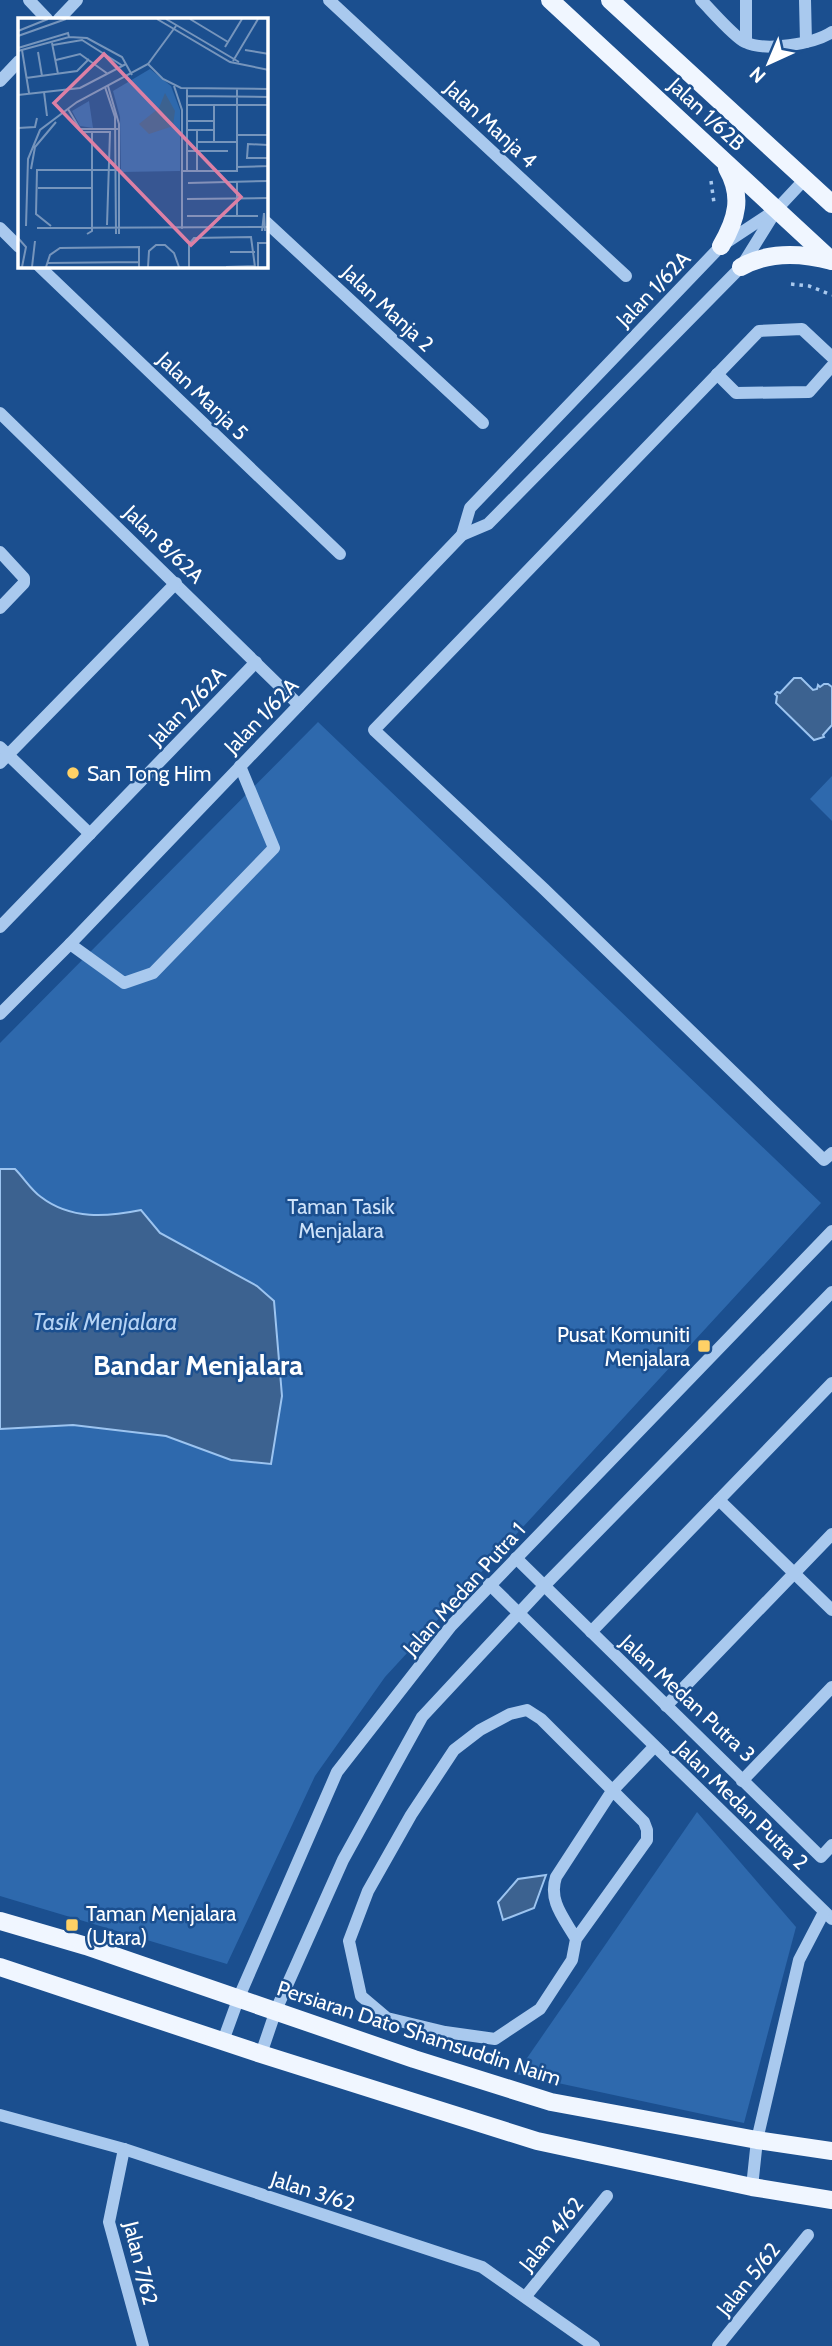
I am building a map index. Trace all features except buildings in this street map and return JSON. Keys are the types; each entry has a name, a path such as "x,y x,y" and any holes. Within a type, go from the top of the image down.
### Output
{"main road":[{"name":"Jalan 1/62B","path":"550,0 832,261"},
{"name":"Jalan 1/62B","path":"610,0 832,204"},
{"path":"721,158 736,188 738,200 732,227 721,246"},
{"path":"741,267 770,256 814,257 832,261"},
{"name":"Persiaran Dato Shamsuddin Naim","path":"0,1921 86,1946 414,2059 551,2102 832,2151"},
{"path":"0,1967 261,2054 537,2141 752,2187 832,2200"}],"street":[{"path":"29,0 46,18"},
{"path":"60,18 77,0"},
{"name":"Jalan Manja 4","path":"329,0 626,276"},
{"path":"701,0 746,42 779,47 806,42 832,32"},
{"path":"746,0 746,42"},
{"path":"805,0 806,42"},
{"path":"0,81 18,62"},
{"name":"Jalan 1/62A","path":"0,1014 462,535 488,524 741,267 777,209 806,179"},
{"name":"Jalan 1/62A","path":"462,535 470,508 721,246 777,209"},
{"name":"Jalan Manja 2","path":"268,224 483,423"},
{"path":"0,228 18,246"},
{"name":"Jalan Manja 5","path":"42,268 340,554"},
{"path":"832,356 802,329 759,331 374,730 544,889 824,1160 832,1153"},
{"path":"717,374 736,393 809,392 832,366"},
{"name":"Jalan 8/62A","path":"0,413 299,705"},
{"path":"0,552 24,578 24,583 0,608"},
{"path":"90,834 3,755 176,583"},
{"name":"Jalan 2/62A","path":"0,927 256,662"},
{"path":"69,944 124,983 153,973 256,867 274,848 240,766"},
{"name":"Jalan Medan Putra 1","path":"223,2041 239,1997 337,1772 451,1626 489,1584 829,1240"},
{"path":"261,2054 276,2010 343,1860 422,1717 545,1585 832,1292"},
{"path":"591,1632 832,1383"},
{"path":"719,1500 832,1610"},
{"path":"666,1706 832,1534"},
{"name":"Jalan Medan Putra 3","path":"516,1558 742,1781 832,1687"},
{"name":"Jalan Medan Putra 2","path":"489,1584 830,1917 799,1960 757,2140 752,2187"},
{"path":"527,1710 541,1719 644,1822 648,1830 647,1840 576,1939 572,1960 540,2009 495,2039 444,2032 387,2018 361,1996 349,1941 368,1891 411,1815 454,1750 480,1730 510,1714 527,1710"},
{"path":"576,1939 554,1902 552,1888 556,1877 612,1791 654,1747"},
{"path":"742,1781 821,1857 832,1845"},
{"name":"Jalan 3/62","path":"0,2115 124,2149 482,2267 594,2346"},
{"name":"Jalan 7/62","path":"124,2149 109,2222 143,2346"},
{"name":"Jalan 4/62","path":"526,2296 607,2196"},
{"name":"Jalan 5/62","path":"718,2346 808,2235"}],"path":[{"path":"791,284 809,286 832,295"}],"green space":[{"name":"Taman Tasik Menjalara","path":"318,722 821,1203 385,1677 315,1776 227,1964 0,1896 0,1043"},
{"path":"832,776 832,821 810,799"},
{"path":"697,1812 796,1927 744,2123 516,2074"}],"water":[{"path":"794,678 801,678 813,690 824,684 832,687 832,725 824,737 814,740 776,703 775,694 780,693"},
{"name":"Tasik Menjalara","path":"0,1169 15,1169 37,1194 64,1210 102,1215 141,1210 160,1233 257,1286 274,1301 282,1396 271,1464 231,1460 166,1436 73,1425 0,1429"},
{"path":"546,1875 534,1908 503,1920 498,1902 518,1879"}],"place":[{"name":"San Tong Him","path":"73,773"},
{"name":"Pusat Komuniti Menjalara","path":"704,1346"},
{"name":"Taman Menjalara (Utara)","path":"72,1925"}],"district":[{"name":"Bandar Menjalara","path":"198,1365"}]}
